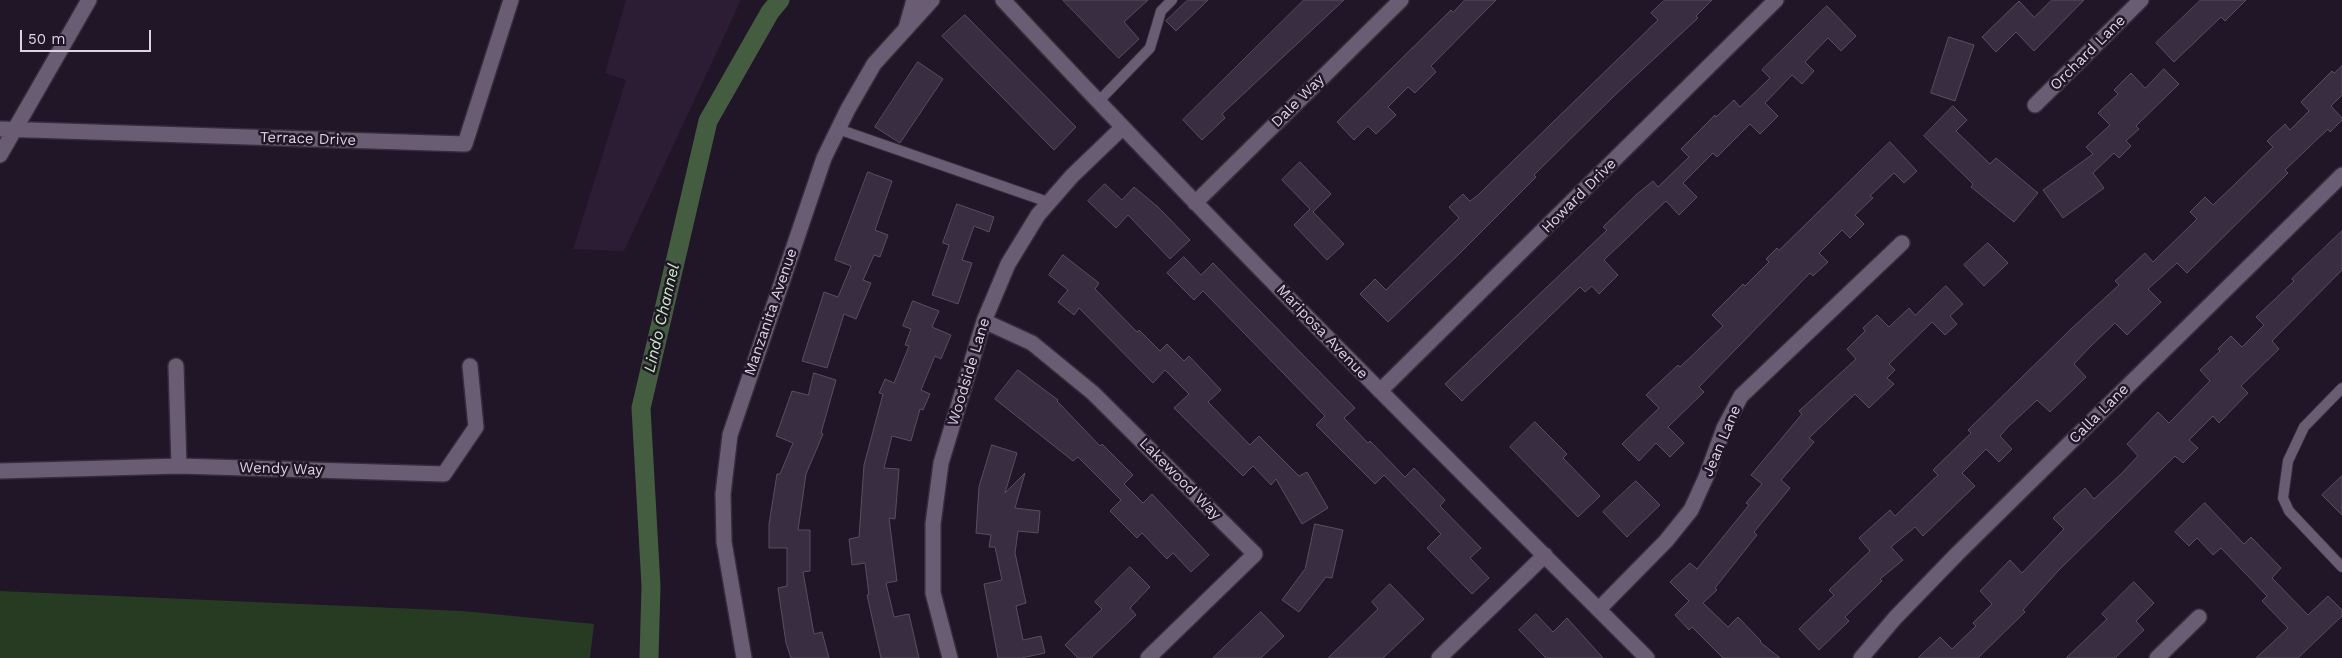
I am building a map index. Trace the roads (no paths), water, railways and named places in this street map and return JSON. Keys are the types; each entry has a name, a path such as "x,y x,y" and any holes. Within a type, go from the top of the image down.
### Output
{"street":[{"path":"0,155 89,0"},
{"name":"Terrace Drive","path":"0,129 465,144 511,0"},
{"path":"906,28 914,0"},
{"name":"Manzanita Avenue","path":"744,658 724,542 723,494 730,435 824,158 874,64 932,0"},
{"name":"Mariposa Avenue","path":"1003,0 1195,203 1647,658"},
{"name":"Dale Way","path":"1195,203 1400,0"},
{"name":"Howard Drive","path":"1380,391 1776,0"},
{"name":"Orchard Lane","path":"2035,105 2141,0"},
{"name":"Woodside Lane","path":"950,658 933,592 933,524 941,463 984,321 1008,264 1038,215 1048,202 1122,128"},
{"name":"Calla Lane","path":"1861,658 1895,618 1957,554 2342,174"},
{"name":"Jean Lane","path":"1599,609 1666,541 1691,510 1706,477 1724,428 1741,396 1902,243"},
{"name":"Lakewood Way","path":"984,321 1032,343 1093,393 1255,554 1148,658"},
{"path":"176,366 179,466"},
{"name":"Wendy Way","path":"0,471 179,466 444,474 476,427 470,366"},
{"path":"1439,658 1544,555"},
{"path":"2157,658 2199,617"}],"lane":[{"path":"1098,102 1150,48 1161,11 1172,0"},
{"path":"838,130 1048,202"},
{"path":"2342,388 2304,427 2288,461 2283,498 2289,511 2342,567"}],"waterway":[{"name":"Lindo Channel","path":"649,658 651,586 641,408 708,121 770,12 780,0"}]}
